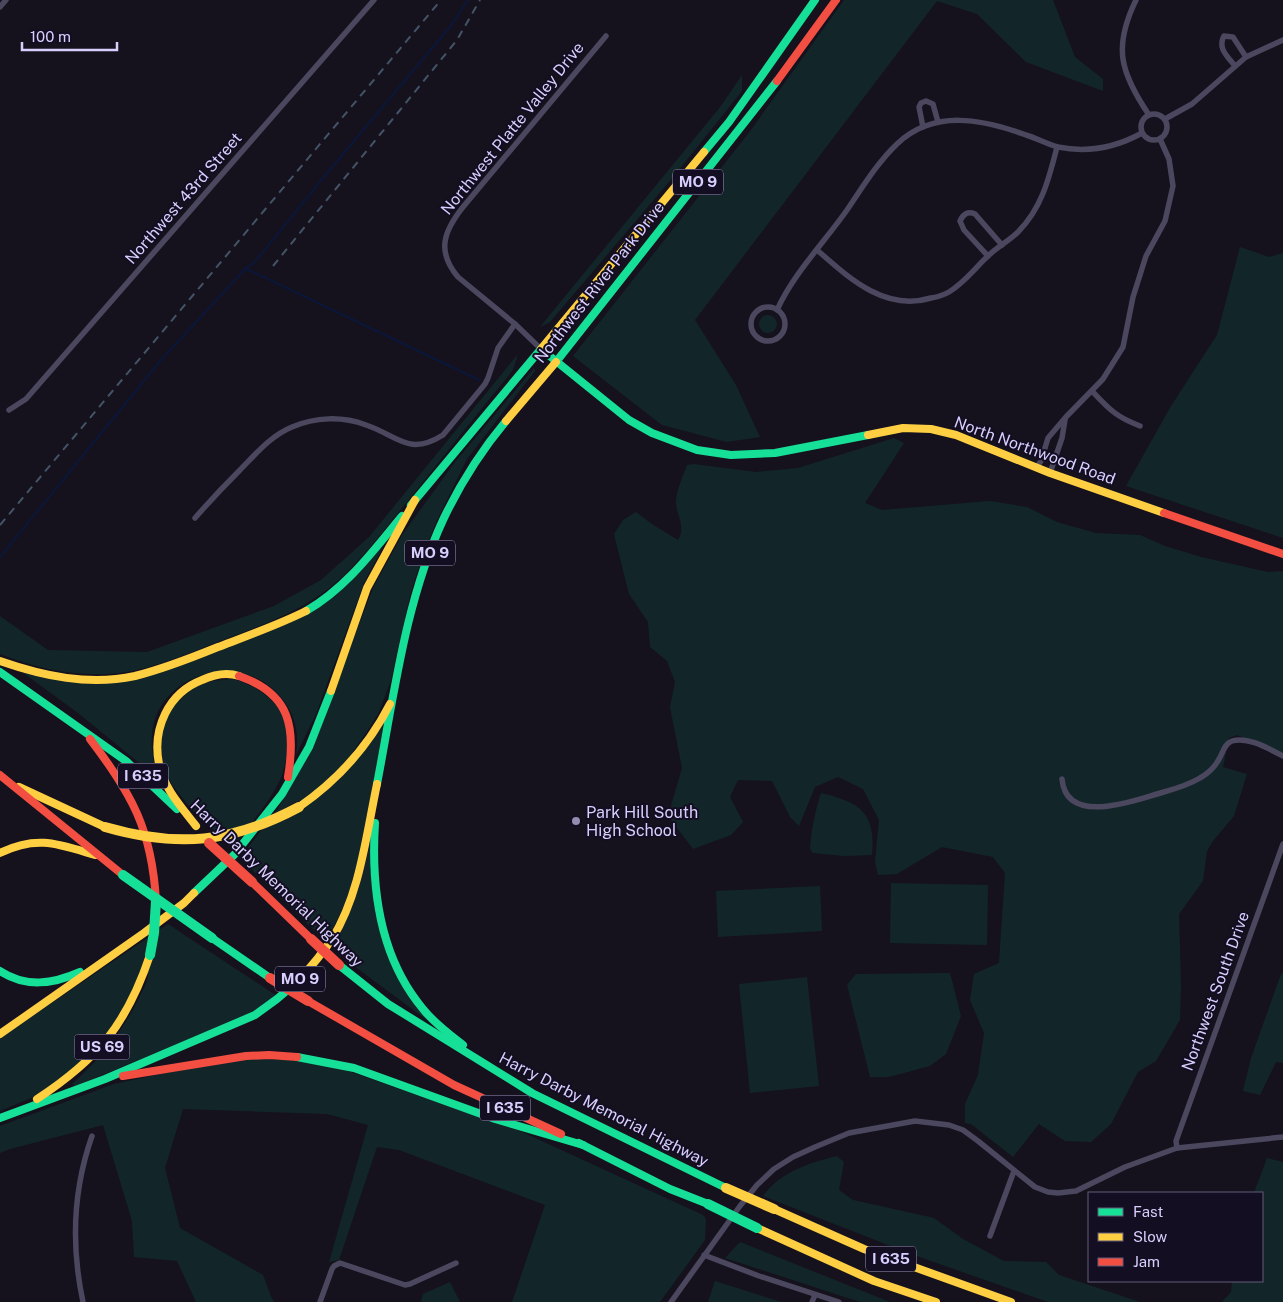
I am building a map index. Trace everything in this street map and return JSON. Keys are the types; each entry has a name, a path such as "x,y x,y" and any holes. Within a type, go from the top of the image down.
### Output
{"main road":[{"name":"Northwest River Park Drive","path":"415,500 729,122 815,0"},
{"name":"Northwest River Park Drive","path":"398,680 411,612 429,555 458,489 492,438 556,362 782,74 836,0"},
{"name":"North Northwood Road","path":"541,349 629,420 652,433 697,450 731,455 775,453 903,428 932,429 956,435 1036,468 1283,554"},
{"path":"0,660 61,678 83,680 118,679 163,668 287,620 319,603 347,580 415,500"},
{"name":"MO 9","path":"0,1034 184,903 234,855 282,794 309,747 367,588 415,500"},
{"name":"Harry Darby Memorial Highway","path":"0,672 126,761 196,826 209,843 339,965 388,1004 480,1062 532,1093 726,1188 864,1249 1011,1302"},
{"path":"196,826 167,784 159,764 156,737 160,721 168,705 181,690 198,680 226,675 244,678 262,686 279,702 288,719 291,736 291,762 282,794"},
{"path":"11,784 43,796 82,817 126,834 165,840 203,840 242,832 272,821 299,807 326,788 361,751 371,737 388,708 398,680"},
{"name":"MO 9","path":"0,1118 104,1079 255,1015 277,1000 311,968 333,938 351,897 362,862 398,680"},
{"name":"US 69","path":"19,1110 60,1085 80,1070 105,1044 134,1000 150,955 154,933 156,901 154,866 139,814 116,773 86,732"},
{"name":"I 635","path":"0,775 122,875 270,978 454,1085 583,1145 670,1189 708,1204 874,1280 936,1302"},
{"path":"380,777 373,846 373,868 378,912 384,933 401,973 423,1008 480,1062"},
{"path":"0,853 17,845 37,841 58,844 100,857"},
{"path":"0,971 30,982 50,983 57,982 102,962"},
{"path":"104,1079 246,1056 269,1054 304,1056 346,1066 496,1119 583,1145"}],"street":[{"path":"0,7 6,0"},
{"name":"Northwest 43rd Street","path":"9,410 26,399 374,0"},
{"path":"1136,0 1124,28 1122,43 1123,63 1133,92 1148,114"},
{"name":"Northwest Platte Valley Drive","path":"541,349 515,324 458,277 446,258 447,230 463,207 606,36"},
{"path":"1235,66 1222,48 1221,42 1224,36 1233,37 1246,57"},
{"path":"1164,119 1192,104 1246,57 1283,40"},
{"path":"923,127 919,107 921,103 926,101 932,104 938,122"},
{"path":"1148,114 1158,114 1164,119 1167,128 1160,139 1151,140 1142,133 1142,120 1148,114"},
{"path":"777,310 783,296 794,280 875,169 897,144 914,131 938,122 953,119 979,121 1000,126 1058,146 1086,150 1114,146 1142,133"},
{"path":"1036,468 1041,460 1048,438 1103,379 1123,347 1132,297 1146,256 1165,221 1173,186 1170,159 1160,139"},
{"path":"817,250 860,285 886,298 907,302 925,300 946,294 967,279 988,256 1017,233 1028,221 1039,204 1047,186 1058,146"},
{"path":"988,256 964,230 960,221 962,216 971,212 975,214 1002,245"},
{"path":"765,307 777,310 784,321 782,334 771,341 758,338 751,327 754,314 765,307"},
{"path":"195,518 267,443 285,431 304,423 325,419 346,420 367,425 395,440 408,444 417,445 435,440 443,435 485,384 498,348 515,324"},
{"path":"1092,391 1112,412 1140,426"},
{"path":"1050,473 1062,438 1065,418"},
{"path":"1062,780 1063,790 1075,802 1085,806 1119,805 1163,792 1200,778 1212,769 1230,742 1246,741 1283,756"},
{"name":"Northwest South Drive","path":"1178,1148 1176,1141 1283,844"},
{"path":"671,1302 740,1206 774,1169 793,1157 849,1134 915,1121 949,1125 963,1130 1034,1187 1058,1193 1076,1191 1125,1167 1178,1148 1283,1137"},
{"path":"83,1302 76,1254 76,1208 82,1163 92,1136"},
{"path":"990,1236 1014,1171"},
{"path":"704,1255 759,1276 839,1302"},
{"path":"320,1302 332,1269 340,1263 405,1285 456,1263"},
{"path":"812,1302 815,1295"}],"green space":[{"path":"844,0 1053,0 1075,57 1103,79 1103,91 1026,62 977,14 937,1 695,320 736,385 760,437 727,442 662,425 573,356 751,130"},
{"path":"742,75 742,91 674,176 550,322 540,327 721,106"},
{"path":"1240,247 1269,257 1283,253 1283,538 1126,486 1171,406 1217,335"},
{"path":"764,315 772,315 777,320 775,331 764,333 759,328 759,320"},
{"path":"518,354 513,370 368,550 339,580 302,606 262,625 186,654 149,667 120,673 85,674 67,672 33,665 0,654 0,616 48,650 147,652 274,606 321,580 369,537"},
{"path":"534,368 535,371 467,459 437,520 411,591 391,680 379,712 350,756 338,770 305,799 289,806 281,822 304,809 386,718 358,861 346,902 326,942 240,858 277,810 305,762 374,586 402,535 455,462"},
{"path":"894,438 904,443 865,503 882,510 990,501 1027,507 1057,522 1096,533 1140,535 1165,546 1201,557 1268,572 1283,571 1283,753 1237,735 1229,738 1223,767 1247,774 1234,816 1207,851 1203,881 1179,914 1180,1020 1156,1061 1138,1072 1111,1124 1091,1142 1065,1141 1039,1124 1013,1157 971,1124 965,1123 965,1104 978,1075 984,1033 970,1000 974,974 999,963 1005,873 993,857 942,847 897,874 878,875 875,862 879,820 863,789 838,777 815,787 799,826 790,817 772,781 738,780 730,797 743,822 731,835 693,849 668,816 682,768 670,707 675,682 667,661 650,647 648,622 629,594 614,534 623,520 636,512 678,540 681,525 676,500 687,465 694,464 756,472 798,468"},
{"path":"383,547 364,583 316,714 296,755 297,732 295,723 282,698 259,679 243,673 226,671 209,673 192,679 177,688 165,700 156,716 152,732 154,764 159,779 78,713 22,672 104,683 289,623"},
{"path":"233,679 253,687 270,699 283,716 287,726 288,737 285,764 279,782 263,808 231,848 188,805 172,785 163,765 160,741 169,709 194,687 212,681"},
{"path":"821,793 846,800 862,811 868,819 871,828 873,840 872,855 844,856 813,853 810,849 811,835"},
{"path":"370,842 375,913 427,1020 354,966 332,947 346,921 356,896"},
{"path":"891,883 988,885 987,945 890,943"},
{"path":"820,886 822,931 718,937 716,891"},
{"path":"168,924 277,996 240,1019 75,1086 72,1084 93,1064 127,1020 148,978 146,956 128,1003 91,1055 36,1096 0,1111 0,1038"},
{"path":"950,973 961,1016 946,1054 930,1066 889,1077 870,1077 847,985 856,974"},
{"path":"1283,973 1283,1063 1276,1062 1260,1095 1243,1091 1251,1058 1281,974"},
{"path":"807,977 819,1086 750,1093 739,984"},
{"path":"250,1058 322,1062 520,1131 703,1215 706,1219 705,1240 660,1302 512,1302 545,1205 399,1150 377,1147 339,1260 329,1262 368,1125 327,1114 183,1109 165,1168 180,1228 263,1275 272,1299 275,1302 196,1302 177,1261 134,1257 132,1221 103,1125 0,1153 0,1126 114,1084"},
{"path":"837,1156 844,1162 839,1190 853,1200 934,1218 963,1239 1004,1261 1046,1262 1059,1275 1140,1302 1048,1302 911,1254 763,1196 778,1181 796,1170 806,1165"},
{"path":"1267,1158 1283,1162 1283,1302 1222,1302 1231,1292 1232,1282 1263,1282 1263,1192 1254,1192"},
{"path":"740,1242 890,1302 860,1302 725,1258"},
{"path":"715,1281 781,1302 708,1302"},
{"path":"450,1282 460,1302 421,1302 423,1294"}],"waterway":[{"path":"0,557 161,360 245,269 254,263 449,28 468,0"},
{"path":"245,269 479,380"}],"railway":[{"path":"0,525 441,0"},
{"path":"273,266 457,40 480,0"}],"traffic: fast":[{"path":"704,152 729,122 815,0"},
{"path":"556,362 777,81"},
{"path":"541,349 629,420 652,433 697,450 731,455 775,453 868,435"},
{"path":"411,505 541,349"},
{"path":"377,784 402,650 419,583 430,551 443,520 464,481 488,444 506,421"},
{"path":"306,611 346,580 402,516"},
{"path":"0,672 126,761 177,809"},
{"path":"194,893 234,855 282,794 309,747 331,691"},
{"path":"375,823 374,847 377,897 388,945 408,989 427,1014 463,1045"},
{"path":"123,875 212,938"},
{"path":"150,955 154,933 156,901"},
{"path":"212,938 270,978"},
{"path":"339,965 388,1004 532,1093 726,1188"},
{"path":"0,971 20,980 30,982 50,981 80,972"},
{"path":"0,1118 105,1079 255,1015 298,981"},
{"path":"297,1057 354,1068 495,1119 583,1145"},
{"path":"579,1143 670,1189 708,1204"},
{"path":"708,1204 757,1228"}],"traffic: slow":[{"path":"541,349 704,152"},
{"path":"506,421 556,362"},
{"path":"868,435 903,428 931,429 956,435 1050,473 1164,513"},
{"path":"331,691 367,588 415,500"},
{"path":"0,661 66,678 83,680 118,679 135,676 177,663 306,611"},
{"path":"196,826 174,797 161,773 157,751 161,725 172,703 190,686 215,675 230,674 239,676"},
{"path":"299,807 327,786 351,761 372,734 390,704"},
{"path":"298,981 316,961 342,922 356,884 377,784"},
{"path":"19,787 105,827"},
{"path":"105,827 157,838 204,838 227,835 251,828 299,807"},
{"path":"0,853 25,844 48,843 95,855"},
{"path":"0,1034 144,933 184,903 194,893"},
{"path":"37,1099 77,1069 108,1038 131,1001 150,955"},
{"path":"726,1188 774,1209"},
{"path":"774,1209 864,1249 1011,1302"},
{"path":"757,1228 874,1281 936,1302"}],"traffic: jam":[{"path":"777,81 836,0"},
{"path":"1164,513 1283,554"},
{"path":"239,676 256,683 270,692 286,715 290,728 291,743 288,777"},
{"path":"90,739 117,778 137,814 150,853 156,901"},
{"path":"0,775 123,875"},
{"path":"209,843 252,882"},
{"path":"252,882 311,939"},
{"path":"311,939 339,965"},
{"path":"270,978 308,1001"},
{"path":"308,1001 454,1085 561,1134"},
{"path":"123,1076 246,1056 297,1057"}],"place":[{"name":"Park Hill South High School","path":"576,821"}]}
